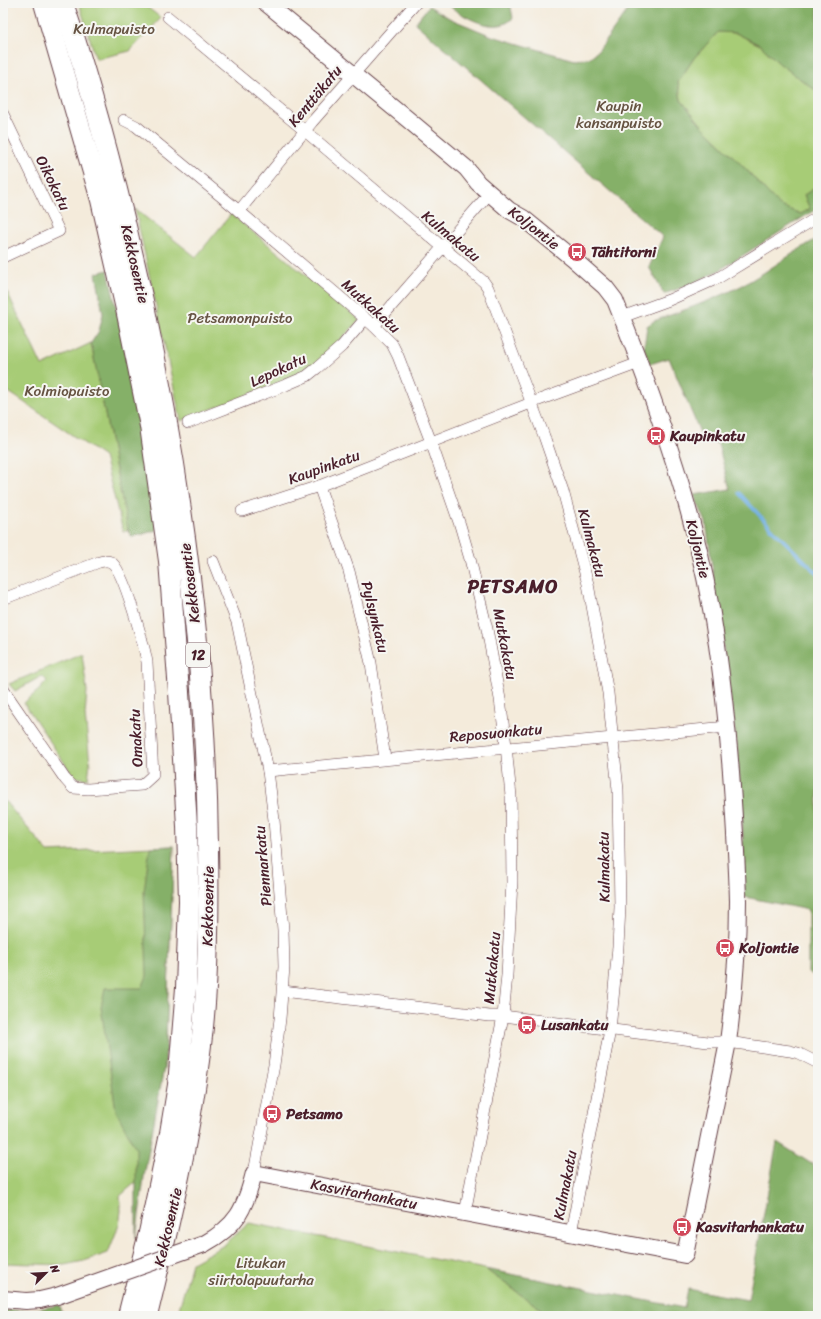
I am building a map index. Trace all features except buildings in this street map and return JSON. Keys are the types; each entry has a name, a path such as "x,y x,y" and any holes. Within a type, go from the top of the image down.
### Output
{"highway":[{"name":"Kekkosentie","path":"44,3 101,200 120,280 149,418 169,561 179,692 187,826 189,901 178,1085 150,1233 128,1316"},
{"name":"Kekkosentie","path":"62,3 98,116 126,223 155,356 182,511 192,594 207,764 209,872 208,929 203,1026 192,1107 175,1197 147,1316"}],"street":[{"name":"Koljontie","path":"266,3 466,168 475,180 510,210 523,218 605,287 614,300 622,317 657,411 680,482 701,557 718,647 727,727 733,802 738,900 734,984 728,1042 682,1259"},
{"name":"Kenttäkatu","path":"239,211 353,74 416,3"},
{"name":"Kulmakatu","path":"168,17 305,131 441,248 479,278 488,288 563,492 588,584 608,693 618,790 620,907 618,947 610,1030 571,1233"},
{"name":"Oikokatu","path":"3,114 59,231 3,257"},
{"name":"Mutkakatu","path":"124,120 136,126 239,211 369,322 392,344 431,442 458,518 488,629 500,699 511,796 512,882 507,975 503,1016 465,1214"},
{"name":"Lepokatu","path":"188,423 307,376 369,322 441,248 490,193"},
{"path":"622,317 669,300 718,278 818,217"},
{"name":"Kaupinkatu","path":"242,511 318,486 531,403 639,363"},
{"name":"Pylsynkatu","path":"318,486 349,571 369,655 385,759"},
{"name":"Omakatu","path":"3,599 99,562 106,560 112,562 121,576 145,650 147,662 153,775 142,785 88,789 73,788 65,779 3,689"},
{"name":"Piennarkatu","path":"213,561 237,622 268,771 283,930 284,968 274,1065 254,1173"},
{"name":"Reposuonkatu","path":"268,771 727,727"},
{"path":"282,991 489,1016 503,1016 708,1042 728,1042 794,1052 818,1063"},
{"path":"3,1299 26,1301 40,1300 57,1296 204,1244 224,1231 243,1210 250,1192 254,1173"},
{"name":"Kasvitarhankatu","path":"254,1173 571,1233 682,1259"}],"green space":[{"name":"Kulmapuisto","path":"79,3 142,3 161,18 130,51 96,59"},
{"path":"445,3 510,3 513,18 506,23 488,25 469,18"},
{"name":"Kaupin kansanpuisto","path":"633,3 818,3 818,92 780,64 760,45 736,33 718,32 694,58 678,82 681,100 703,127 742,165 780,206 801,214 810,209 804,195 818,186 818,208 718,271 689,285 664,294 649,267 663,237 415,23 429,6 451,19 492,36 574,60 589,58 598,51"},
{"path":"718,32 736,33 760,45 780,64 818,92 818,186 804,195 810,209 801,214 780,206 742,165 703,127 681,100 678,82 694,58"},
{"name":"Petsamonpuisto","path":"135,209 196,257 231,214 360,320 324,356 304,371 283,381 181,421"},
{"path":"818,238 818,978 808,972 808,910 745,897 742,812 737,747 706,522 694,495 730,489 718,444 701,435 669,358 650,364 644,348 647,326 654,321 745,284"},
{"path":"108,270 136,400 157,530 132,537 128,530 91,343 99,331 103,314 96,273"},
{"name":"Kolmiopuisto","path":"3,283 42,366 91,343 128,530 123,531 104,457 3,388"},
{"path":"82,653 87,691 85,715 90,763 88,779 74,777 24,703 47,681 42,676 15,691 9,684"},
{"path":"3,799 48,852 174,846 165,1062 136,1182 120,1196 121,1211 119,1225 108,1253 84,1261 64,1265 3,1263"},
{"path":"174,846 165,1062 144,1177 136,1238 136,1149 116,1111 101,1007 105,988 142,988 147,976 144,891 150,847"},
{"path":"777,1142 818,1168 818,1316 542,1316 541,1309 485,1269 684,1308 688,1289 748,1300"},
{"name":"Litukan siirtolapuutarha","path":"249,1223 485,1269 541,1309 542,1316 177,1316 192,1263 224,1245"},
{"path":"59,1305 64,1316 3,1316 3,1310 29,1311"}],"waterway":[{"path":"739,493 775,532 818,574"}],"place":[{"name":"Tähtitorni","path":"577,252"},
{"name":"Kaupinkatu","path":"656,436"},
{"name":"Koljontie","path":"725,948"},
{"name":"Lusankatu","path":"527,1025"},
{"name":"Petsamo","path":"272,1114"},
{"name":"Kasvitarhankatu","path":"682,1227"}],"district":[{"name":"PETSAMO","path":"513,586"}]}
